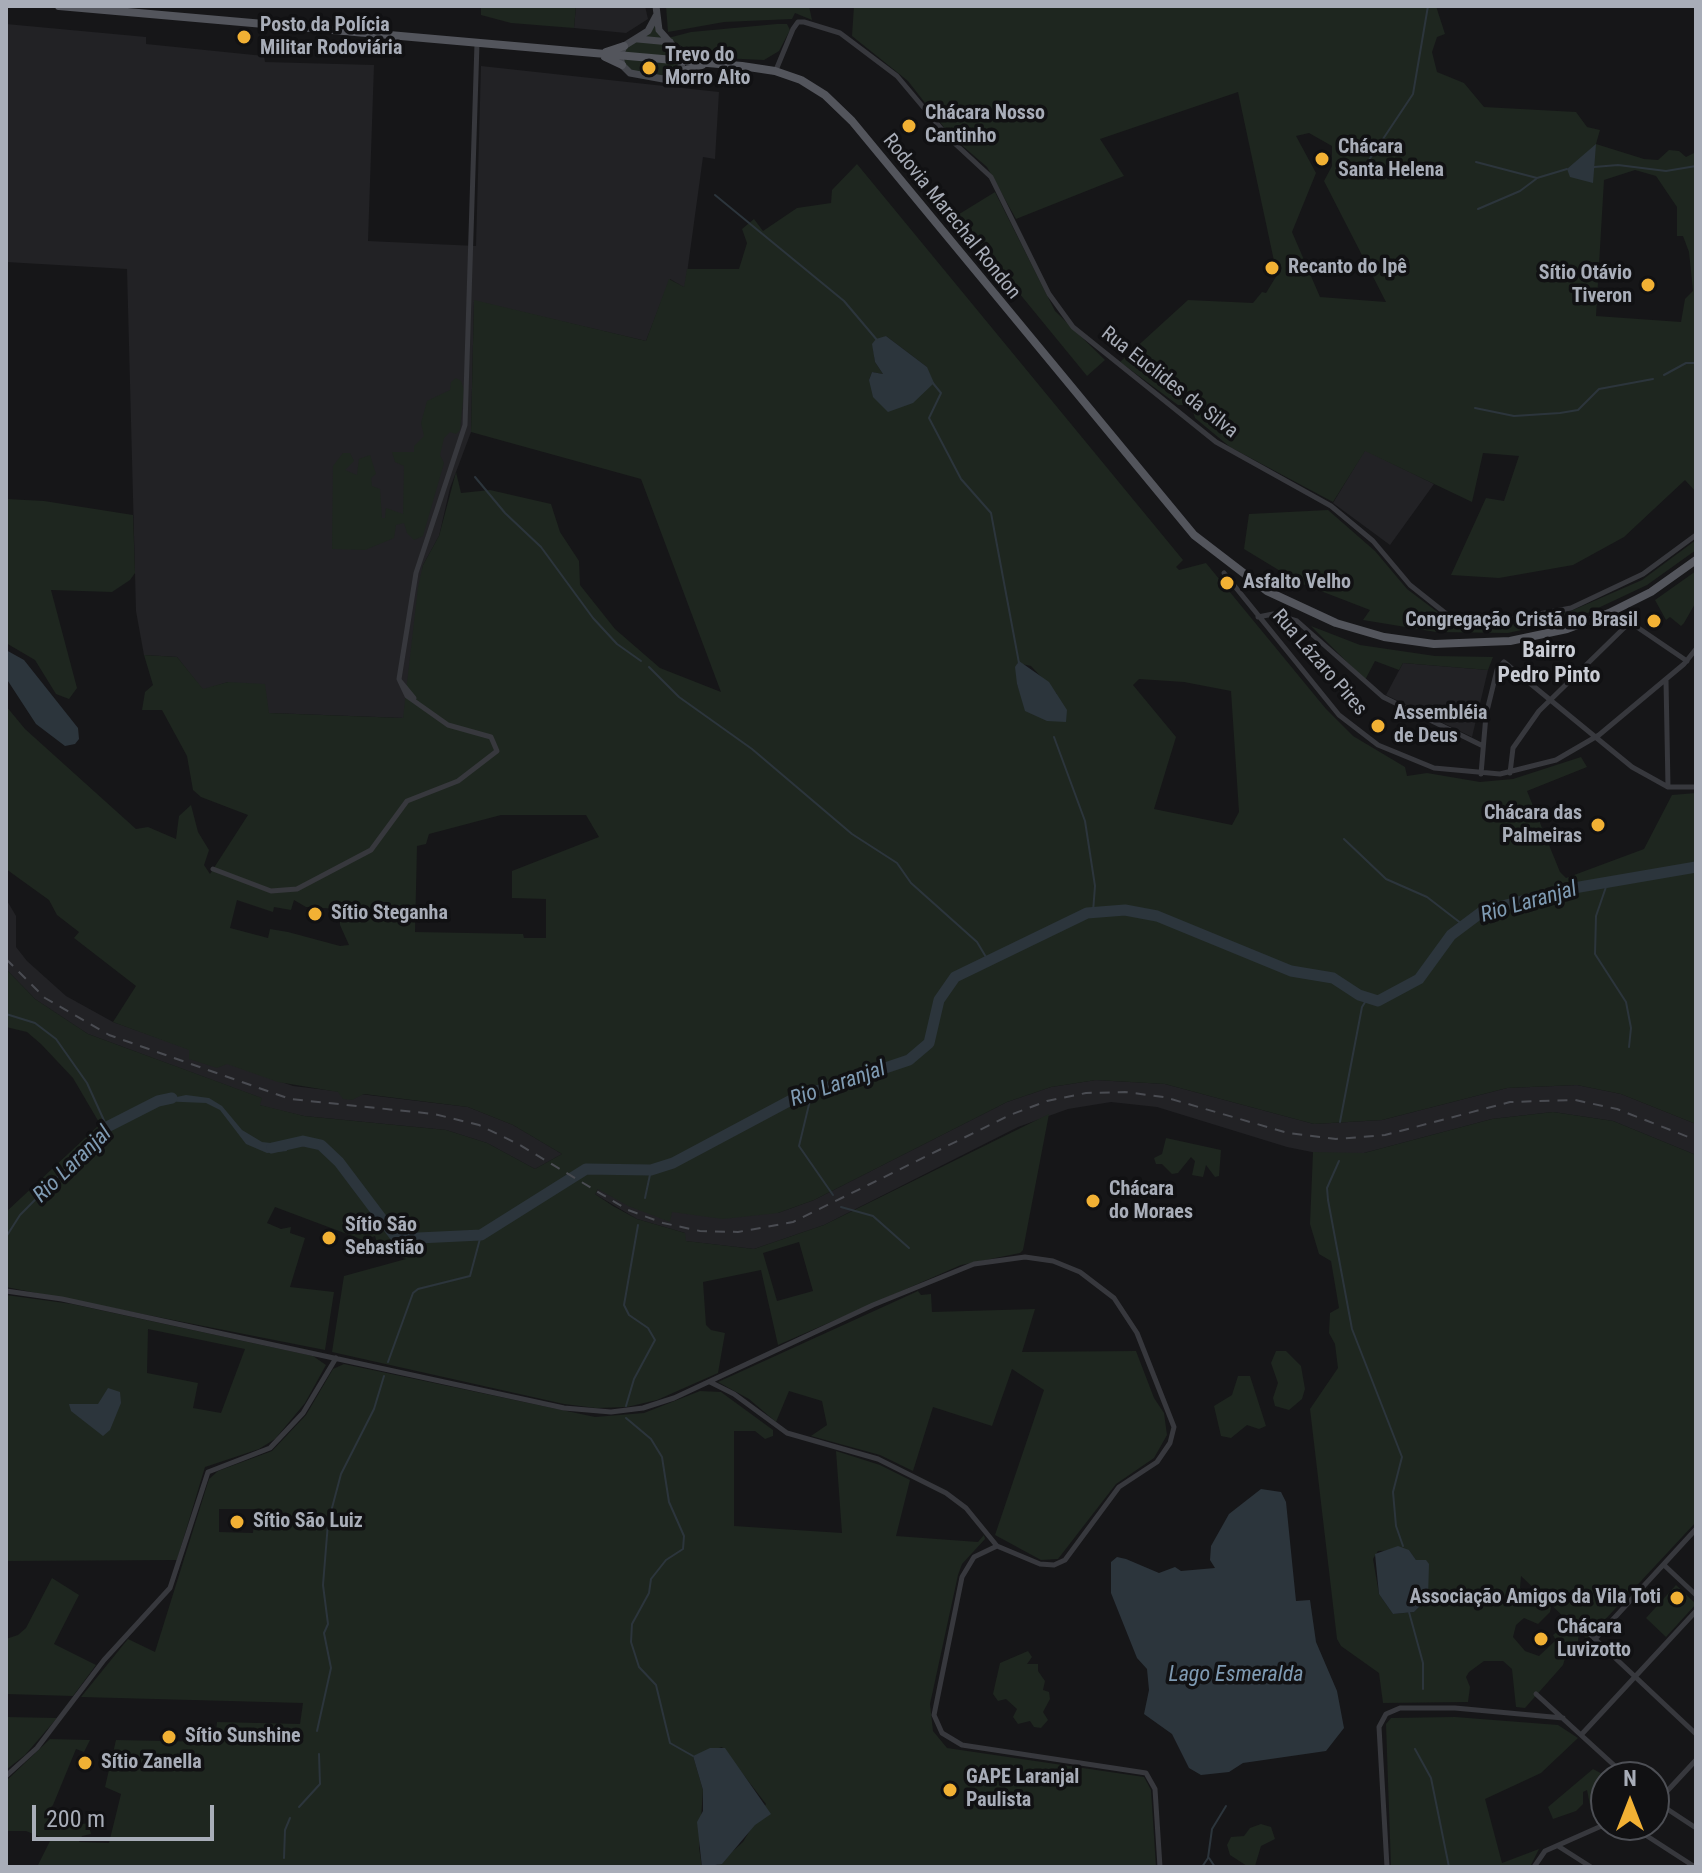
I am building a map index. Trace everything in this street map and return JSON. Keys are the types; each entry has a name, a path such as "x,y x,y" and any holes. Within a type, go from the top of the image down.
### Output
{"main road":[{"name":"Rodovia Marechal Rondon","path":"59,6 597,54 621,61 707,63 775,71 810,85 839,107 1194,535 1236,570 1289,603 1336,623 1384,637 1434,644 1484,644 1534,637 1598,618 1651,592 1696,560"},
{"path":"656,6 659,30 681,51 707,63"},
{"path":"597,54 636,39 648,31 656,16"},
{"path":"636,39 670,42"},
{"path":"624,46 621,61 630,73 645,78 667,78 707,63"},
{"path":"679,72 684,61 681,51"}],"street":[{"name":"Rua Euclides da Silva","path":"775,71 793,29 798,22 804,22 852,40 897,76 950,139 991,177 1049,294 1073,327 1216,442 1331,506 1373,541 1410,585 1449,616 1485,624 1571,608 1643,574 1696,535"},
{"path":"213,869 271,891 297,889 371,850 407,801 458,781 494,755 497,745 491,737 448,725 403,692 399,679 416,573 465,425 477,43"},
{"name":"Rua Lázaro Pires","path":"1224,573 1328,703 1370,740 1425,766 1481,774 1510,773 1556,760 1593,739 1695,655"},
{"path":"1258,617 1273,614 1297,621 1383,697 1481,745"},
{"path":"1510,773 1513,748 1549,699 1630,624 1687,661"},
{"path":"1481,774 1481,745 1497,670 1503,662 1593,739 1632,767 1668,787 1696,787"},
{"path":"1666,679 1668,787"},
{"path":"6,1291 62,1299 595,1412 651,1406 962,1268 999,1258 1025,1257 1053,1261 1080,1272 1114,1298 1137,1333 1174,1427 1163,1456 1119,1487 1065,1560 1054,1565 1040,1564 997,1546 966,1508 946,1493 878,1459 787,1433 734,1394 709,1382"},
{"path":"6,1776 37,1748 104,1660 170,1588 208,1472 270,1448 303,1413 336,1358"},
{"path":"1595,1639 1696,1529"},
{"path":"997,1546 974,1557 962,1577 935,1705 936,1724 948,1738 962,1745 1146,1773 1155,1789 1160,1867"},
{"path":"1664,1565 1696,1595"},
{"path":"1581,1735 1696,1611"},
{"path":"1578,1623 1696,1734"},
{"path":"1536,1694 1609,1761"},
{"path":"1387,1867 1379,1727 1386,1714 1400,1708 1455,1708 1563,1718"},
{"path":"1670,1787 1696,1760"},
{"path":"1670,1812 1696,1828"},
{"path":"1534,1867 1542,1853 1590,1831"},
{"path":"1655,1841 1695,1867"},
{"path":"1558,1845 1591,1867"}],"shaded area":[{"path":"481,6 576,6 574,28 511,23 481,15"},
{"path":"576,6 645,6 648,19 626,33 574,28"},
{"path":"666,6 809,6 812,20 795,13 792,19 724,22 668,32"},
{"path":"854,6 1436,6 1445,34 1437,37 1432,52 1437,72 1464,83 1484,107 1576,112 1587,127 1600,130 1596,144 1644,159 1658,160 1669,150 1679,151 1686,157 1696,152 1696,492 1685,480 1624,537 1573,565 1499,578 1451,575 1486,498 1504,501 1519,456 1483,453 1472,502 1365,451 1333,502 1230,447 1195,418 1191,405 1178,405 1120,362 1188,300 1253,303 1262,292 1266,293 1277,275 1238,92 1100,139 1124,176 1016,219 987,167 950,135 908,81 852,36","holes":["1309,133 1332,146 1332,166 1324,181 1386,302 1320,297 1292,232 1316,173 1296,136","1635,170 1656,176 1677,207 1677,236 1683,236 1689,252 1693,291 1685,299 1681,322 1596,316 1604,180"]},
{"name":"Trevo do Morro Alto","path":"655,23 679,52 678,70 663,77 628,70 623,57 627,47"},
{"path":"6,24 146,37 146,44 264,56 265,62 374,65 368,241 476,246 481,66 719,92 715,159 703,157 685,288 670,279 646,341 474,301 471,432 450,488 439,536 423,565 404,718 269,713 228,682 203,690 177,657 144,655 136,611 127,269 6,262"},
{"path":"787,24 790,30 779,51 764,60 699,57 668,38 691,32"},
{"path":"857,164 1183,560 1176,567 1179,570 1206,563 1326,709 1353,736 1405,767 1407,776 1427,773 1480,782 1513,779 1581,757 1587,767 1527,791 1560,872 1566,878 1644,849 1672,795 1696,793 1696,1124 1621,1094 1577,1085 1507,1088 1382,1120 1314,1124 1165,1084 1096,1080 1051,1087 1007,1102 814,1200 778,1213 723,1219 672,1212 670,1222 628,1206 598,1189 595,1194 613,1206 637,1219 685,1233 686,1241 754,1249 824,1225 1049,1114 1020,1253 961,1265 778,1345 761,1270 703,1282 706,1325 711,1330 725,1333 718,1373 657,1400 627,1407 596,1408 564,1404 332,1352 344,1276 406,1259 379,1250 375,1236 363,1240 275,1207 267,1223 281,1229 291,1227 290,1233 305,1238 290,1287 334,1292 325,1350 6,1287 6,1212 100,1124 73,1078 41,1044 27,1032 6,1027 6,969 35,999 88,1034 262,1098 260,1105 304,1116 446,1130 487,1143 535,1169 562,1154 513,1125 468,1107 364,1094 352,1100 343,1099 338,1092 278,1082 227,1064 217,1068 189,1059 189,1050 113,1022 136,986 74,938 79,932 57,915 49,900 6,869 6,706 25,729 136,829 148,827 176,839 179,816 191,805 198,832 209,850 204,865 210,874 248,815 201,797 193,790 187,756 162,710 142,710 145,692 153,685 144,655 177,657 203,689 228,682 265,684 269,713 403,718 418,587 423,565 439,536 456,472 461,493 490,490 551,504 560,532 579,561 580,585 615,629 660,668 721,692 641,479 471,432 474,300 646,341 669,279 684,287 687,269 739,269 747,243 742,229 754,219 763,231 797,208 831,203 832,190","holes":["886,336 927,367 869,380 872,372 883,374 875,362 873,344","1017,663 1031,666 1057,694 1021,695 1017,684","1139,679 1184,682 1231,691 1239,812 1232,825 1154,809 1176,737 1133,685","501,815 586,815 599,837 512,871 512,898 546,899 546,938 524,938 523,934 415,932 417,846 426,844 429,834","237,900 273,912 274,907 291,910 294,900 306,907 340,909 340,925 349,945 340,946 270,929 268,938 230,928","799,1242 813,1291 777,1301 763,1253"]},
{"path":"995,192 1055,311 1105,360 1087,376 956,216"},
{"path":"456,378 461,381 464,390 460,430 456,434 450,432 444,438 440,455 444,463 423,536 414,540 407,533 404,523 396,525 394,538 365,550 332,549 333,466 343,453 350,453 354,461 345,470 357,475 359,459 370,455 376,474 371,478 372,486 380,489 382,518 385,518 386,508 403,514 404,466 395,462 392,452 414,452 414,446 424,436 421,423 427,401 450,390 451,382"},
{"path":"1365,450 1434,484 1390,545 1333,503"},
{"path":"6,499 44,501 133,515 135,573 130,580 112,592 51,590 77,688 69,699 56,694 35,660 6,643"},
{"path":"1328,510 1375,551 1407,589 1444,617 1480,629 1571,611 1642,580 1696,540 1696,550 1647,585 1579,617 1508,633 1436,632 1363,620 1370,610 1300,583 1244,549 1249,514"},
{"path":"1696,571 1696,602 1684,623 1681,626 1670,617 1666,620 1655,600"},
{"path":"1311,626 1360,645 1435,656 1493,657 1488,670 1403,663 1399,670 1375,661 1365,680"},
{"path":"1403,663 1488,670 1472,737 1386,695"},
{"path":"6,899 16,916 16,947 27,961 66,996 113,1022 293,1086 468,1107 513,1125 562,1154 535,1169 487,1143 446,1130 304,1116 270,1108 259,1105 261,1098 88,1034 35,999 6,969"},
{"path":"1096,1080 1165,1084 1314,1124 1382,1120 1507,1088 1577,1085 1621,1094 1696,1124 1696,1155 1613,1121 1553,1112 1492,1119 1364,1153 1322,1154 1287,1147 1157,1107 1111,1102 1068,1109 1018,1127 824,1225 754,1249 685,1241 685,1233 637,1219 595,1194 598,1189 778,1213 814,1200 1007,1102 1051,1087"},
{"path":"1553,1112 1613,1121 1696,1155 1696,1522 1587,1639 1579,1632 1577,1650 1566,1655 1563,1665 1525,1708 1516,1707 1512,1669 1503,1661 1484,1661 1469,1672 1466,1677 1470,1687 1468,1702 1383,1703 1379,1673 1341,1646 1337,1639 1310,1409 1338,1368 1335,1344 1329,1333 1330,1313 1339,1308 1331,1261 1319,1254 1310,1224 1313,1152 1364,1153 1492,1119","holes":["1409,1550 1416,1560 1428,1598 1414,1612 1393,1614 1379,1594 1373,1559 1378,1551","1521,1576 1569,1622 1553,1635 1556,1640 1539,1656 1525,1651 1513,1637 1516,1625 1524,1618 1538,1624 1551,1607 1541,1598 1530,1596 1520,1588"]},
{"path":"1166,1138 1221,1150 1219,1176 1215,1177 1206,1165 1203,1177 1192,1175 1195,1161 1191,1157 1178,1173 1172,1174 1162,1164 1156,1164 1154,1158 1162,1154"},
{"path":"918,1291 921,1295 931,1294 932,1312 1035,1309 1022,1352 1136,1351 1154,1398 1164,1413 1167,1435 1154,1458 1116,1484 1058,1559 1041,1560 995,1535 1044,1390 1012,1369 992,1426 933,1407 913,1471 880,1455 811,1436 827,1425 822,1401 789,1391 776,1422 749,1399 718,1382"},
{"path":"6,1295 72,1304 313,1356 326,1365 305,1403 275,1439 259,1449 205,1467 177,1560 6,1561","holes":["148,1329 245,1349 221,1413 193,1408 198,1383 147,1373"]},
{"path":"1276,1351 1286,1351 1301,1366 1305,1389 1302,1399 1289,1410 1275,1406 1273,1398 1278,1383 1271,1363"},
{"path":"344,1364 595,1417 644,1413 700,1391 721,1392 773,1430 773,1436 765,1439 755,1431 734,1431 734,1526 842,1533 836,1451 880,1465 910,1480 896,1536 978,1542 984,1535 985,1539 962,1564 958,1575 930,1704 933,1731 947,1748 1144,1777 1151,1790 1156,1867 715,1867 743,1842 766,1804 722,1747 693,1756 703,1790 699,1848 702,1867 37,1867 50,1841 26,1831 6,1831 6,1781 50,1739 90,1740 84,1752 76,1749 53,1805 47,1811 65,1816 72,1826 88,1823 91,1834 82,1836 79,1842 109,1843 121,1794 105,1787 116,1740 215,1742 217,1722 300,1724 303,1703 81,1697 128,1639 155,1652 209,1479 218,1471 272,1451 306,1415 333,1369","holes":["219,1509 255,1509 253,1533 219,1532"]},
{"path":"1238,1376 1250,1376 1266,1426 1259,1429 1247,1425 1231,1438 1221,1436 1214,1406 1232,1395"},
{"path":"52,1578 79,1595 54,1644 96,1665 73,1696 6,1694 6,1639 26,1628"},
{"path":"1676,1585 1696,1604 1666,1637 1646,1618"},
{"path":"1028,1651 1032,1657 1027,1664 1038,1664 1038,1671 1045,1681 1043,1690 1049,1692 1050,1699 1043,1712 1048,1720 1041,1728 1034,1727 1030,1721 1018,1724 1013,1717 1017,1709 1006,1699 998,1701 993,1694 1000,1663"},
{"path":"6,1717 57,1718 25,1755 6,1770"},
{"path":"1455,1717 1558,1725 1578,1738 1541,1773 1485,1799 1502,1863 1539,1849 1530,1867 1391,1867 1386,1724 1391,1718"},
{"path":"1590,1772 1590,1805 1587,1790 1583,1792 1583,1804 1576,1811 1553,1819 1548,1807"},
{"path":"1261,1824 1271,1827 1275,1839 1261,1846 1255,1866 1247,1866 1230,1855 1227,1845 1231,1837 1244,1836 1250,1828"}],"water":[{"path":"1596,144 1593,183 1570,177 1567,169"},
{"path":"886,336 927,367 934,383 913,403 888,412 873,397 869,380 872,372 883,374 875,362 872,344"},
{"path":"6,650 24,660 78,728 79,739 75,744 65,746 36,724 6,678"},
{"path":"1019,661 1049,682 1067,710 1066,722 1047,721 1025,711 1017,684 1015,667"},
{"path":"186,1095 209,1098 222,1106 242,1130 262,1142 279,1144 284,1140 287,1151 267,1153 246,1144 220,1110 206,1103 158,1101"},
{"path":"108,1388 120,1392 121,1403 110,1430 103,1436 71,1411 69,1404 98,1404"},
{"name":"Lago Esmeralda","path":"1261,1489 1281,1492 1286,1502 1296,1601 1310,1600 1316,1642 1337,1691 1344,1728 1326,1751 1243,1763 1229,1772 1201,1775 1189,1768 1172,1734 1144,1714 1149,1690 1147,1669 1137,1658 1111,1593 1111,1562 1117,1557 1126,1559 1159,1573 1175,1567 1181,1571 1215,1568 1210,1560 1211,1546 1229,1514"},
{"path":"1398,1546 1409,1550 1416,1560 1426,1560 1429,1564 1428,1598 1414,1612 1393,1614 1379,1594 1375,1554"},
{"path":"710,1748 725,1748 771,1814 755,1825 722,1864 702,1867 697,1822 703,1811 703,1790 693,1756"}],"waterway":[{"path":"1369,160 1413,94 1428,6"},
{"path":"1476,162 1537,178 1567,169"},
{"path":"1594,167 1618,165 1666,171 1696,166"},
{"path":"1478,209 1520,191 1536,179"},
{"path":"715,195 844,301 877,340"},
{"path":"1664,375 1686,363 1696,363"},
{"path":"1475,408 1514,416 1560,413 1578,410 1599,389 1653,379"},
{"path":"932,382 941,393 929,418 961,479 991,513 1019,663"},
{"path":"475,477 505,513 541,547 593,618 617,644 641,661"},
{"path":"649,667 679,697 752,749 852,834 897,863 911,883 977,942 989,962"},
{"path":"1054,737 1085,821 1095,886 1093,912"},
{"path":"1344,839 1386,879 1427,897 1462,924"},
{"name":"Rio Laranjal","path":"272,1148 303,1141 321,1145 339,1162 397,1239 481,1235 586,1169 651,1170 673,1163 793,1099 909,1060 929,1043 939,1000 955,977 1087,913 1125,910 1157,916 1291,971 1333,978 1359,995 1378,1001 1419,979 1451,935 1483,911 1568,889 1696,867"},
{"path":"1607,884 1596,916 1595,954 1626,1002 1631,1028 1629,1047"},
{"path":"1340,1122 1362,1007 1367,999"},
{"path":"6,1014 35,1023 56,1039 87,1083 107,1127 20,1215 6,1237"},
{"path":"812,1092 799,1146 833,1195"},
{"name":"Rio Laranjal","path":"107,1127 158,1101 172,1098"},
{"path":"1339,1161 1327,1188 1328,1200 1352,1329 1402,1457 1393,1492 1396,1526 1403,1546"},
{"path":"645,1198 651,1170"},
{"path":"841,1207 873,1216 909,1248"},
{"path":"626,1406 634,1379 655,1340 648,1328 629,1315 624,1305 638,1225"},
{"path":"388,1362 413,1293 418,1289 470,1276 481,1235"},
{"path":"317,1731 331,1668 324,1633 328,1624 323,1585 328,1523 341,1474 374,1409 384,1376"},
{"path":"626,1418 651,1439 662,1457 669,1502 684,1536 683,1549 666,1560 651,1579 649,1593 632,1624 631,1642 639,1667 656,1685 670,1743 693,1756"},
{"path":"1409,1612 1423,1663 1423,1689"},
{"path":"1415,1749 1431,1778 1449,1867"},
{"path":"299,1807 320,1784 319,1754"},
{"path":"1202,1867 1208,1858 1212,1829 1226,1806"},
{"path":"284,1858 285,1830 290,1818"},
{"path":"1209,1858 1215,1867"}],"railway":[{"path":"6,959 45,998 109,1035 290,1099 434,1114 479,1125 520,1145 628,1210 663,1223 700,1231 738,1232 793,1222 1010,1115 1047,1101 1086,1093 1125,1092 1164,1097 1288,1133 1336,1139 1385,1135 1510,1102 1575,1100 1617,1109 1696,1140"}],"place":[{"name":"Posto da Polícia Militar Rodoviária","path":"244,37"},
{"name":"Trevo do Morro Alto","path":"649,68"},
{"name":"Chácara Nosso Cantinho","path":"909,126"},
{"name":"Chácara Santa Helena","path":"1322,159"},
{"name":"Recanto do Ipê","path":"1272,268"},
{"name":"Sítio Otávio Tiveron","path":"1648,285"},
{"name":"Asfalto Velho","path":"1227,583"},
{"name":"Congregação Cristã no Brasil","path":"1654,621"},
{"name":"Assembléia de Deus","path":"1378,726"},
{"name":"Chácara das Palmeiras","path":"1598,825"},
{"name":"Sítio Steganha","path":"315,914"},
{"name":"Chácara do Moraes","path":"1093,1201"},
{"name":"Sítio São Sebastião","path":"329,1238"},
{"name":"Sítio São Luiz","path":"237,1522"},
{"name":"Associação Amigos da Vila Toti","path":"1677,1598"},
{"name":"Chácara Luvizotto","path":"1541,1639"},
{"name":"Sítio Sunshine","path":"169,1737"},
{"name":"Sítio Zanella","path":"85,1763"},
{"name":"GAPE Laranjal Paulista","path":"950,1790"}],"district":[{"name":"Bairro Pedro Pinto","path":"1549,664"}]}
